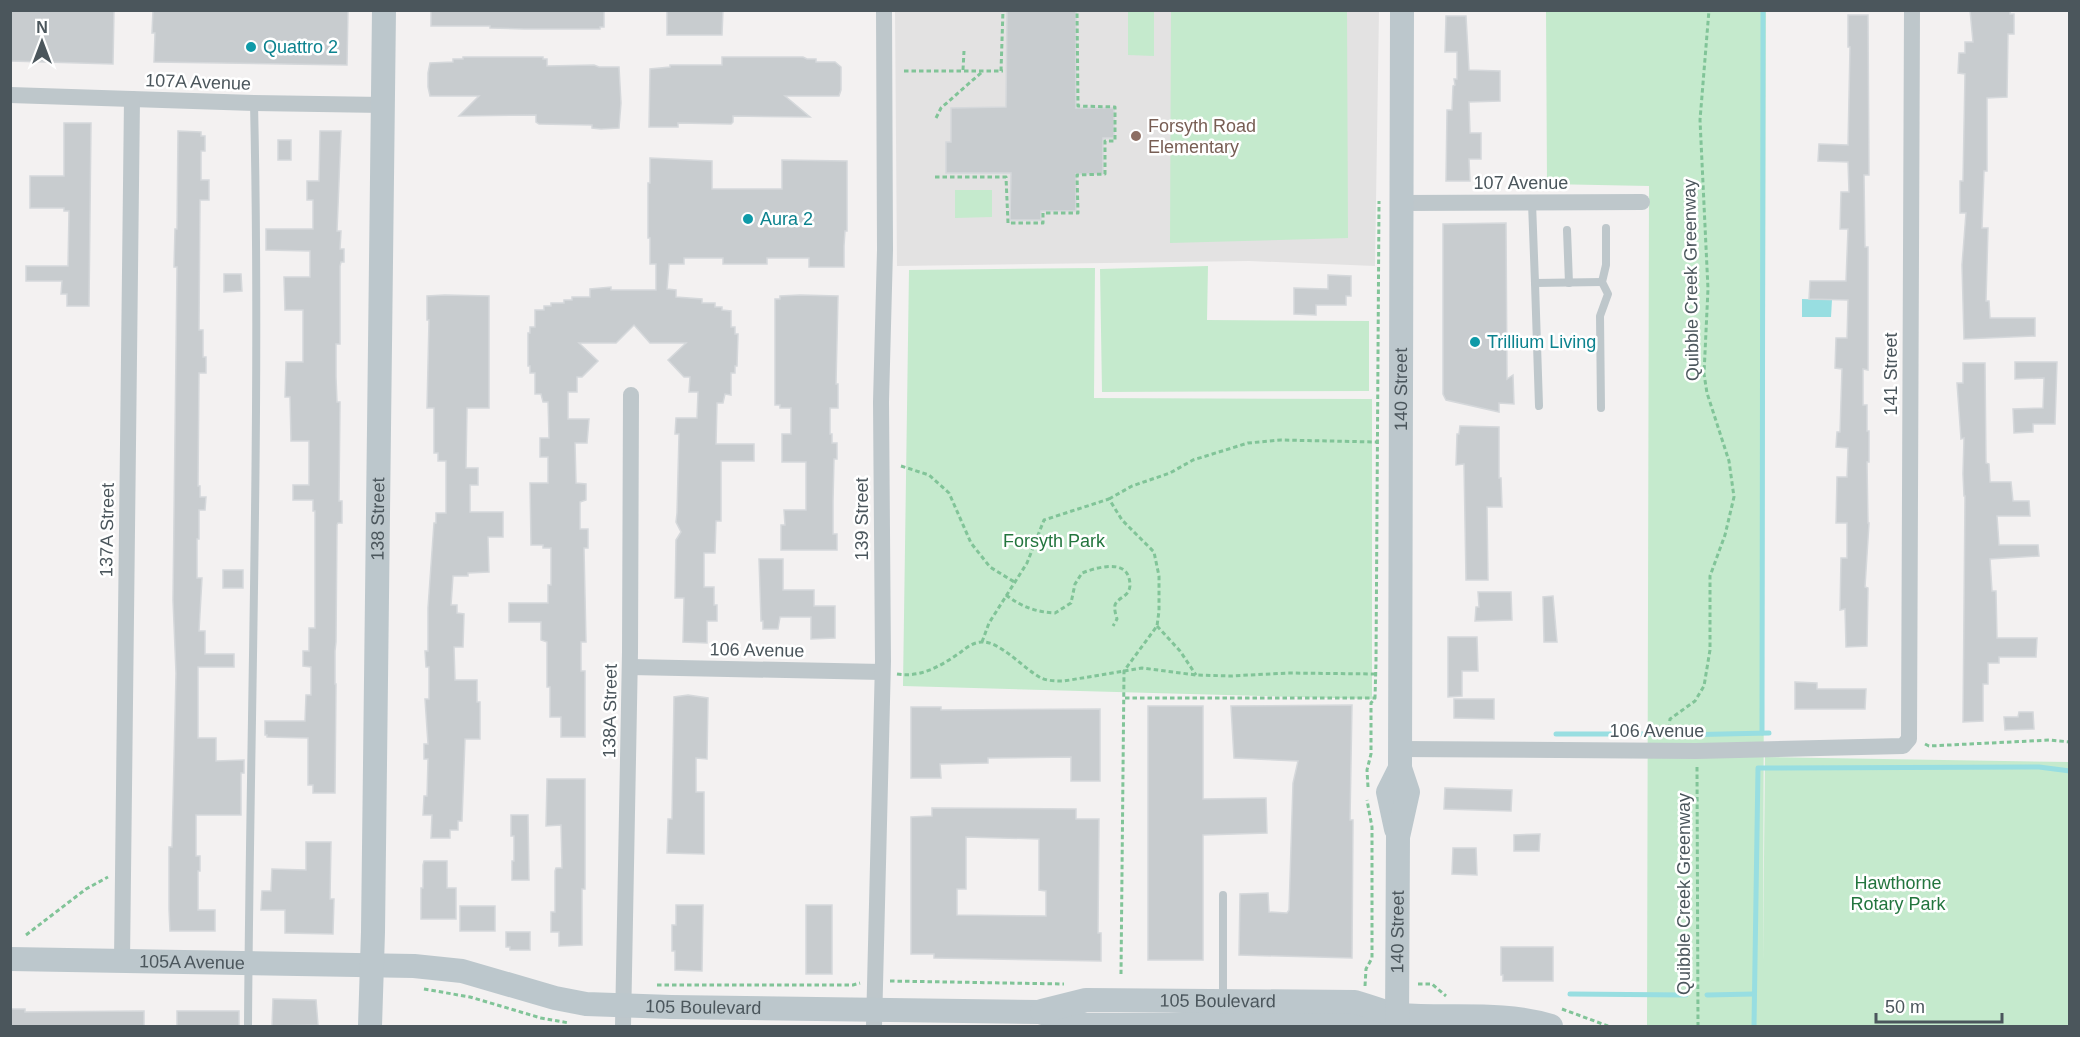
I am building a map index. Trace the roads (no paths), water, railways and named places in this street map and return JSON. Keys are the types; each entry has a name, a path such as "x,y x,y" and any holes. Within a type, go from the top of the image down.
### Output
{"street":[{"name":"138 Street","path":"370,1026 384,10"},
{"name":"139 Street","path":"874,1018 882,672 881,402 885,250 884,10"},
{"name":"140 Street","path":"1397,1020 1398,837 1388,792 1400,758 1401,10"},
{"name":"141 Street","path":"1912,10 1914,740"},
{"name":"107A Avenue","path":"10,95 383,105"},
{"name":"137A Street","path":"122,962 132,99"},
{"name":"107 Avenue","path":"1401,203 1642,202"},
{"name":"138A Street","path":"624,1016 630,667 631,395"},
{"name":"106 Avenue","path":"630,667 882,672"},
{"name":"106 Avenue","path":"1400,758 1903,746 1914,740"},
{"name":"105A Avenue","path":"10,959 372,964"},
{"name":"105 Boulevard","path":"372,964 462,971 624,1016 874,1018 1040,1012 1086,1000 1355,1002 1397,1020"},
{"name":"105 Boulevard","path":"1040,1012 1086,1025 1170,1025 1210,1022 1366,1024 1397,1020 1491,1017 1551,1026"}],"lane":[{"path":"248,1026 258,250 254,103"},
{"path":"1532,203 1539,406"},
{"path":"1601,408 1600,316 1608,294 1602,282 1606,266 1606,228"},
{"path":"1567,230 1569,283"},
{"path":"1535,283 1602,282"},
{"path":"1223,895 1223,1001"}],"water":[{"path":"1802,299 1832,300 1831,317 1802,317"}],"waterway":[{"path":"1762,733 1763,10"},
{"path":"1678,735 1769,733"},
{"path":"1556,734 1655,734"},
{"path":"1754,1026 1758,768 2039,767 2070,771"},
{"path":"1570,994 1686,995"},
{"path":"1707,995 1754,994"}],"place":[{"name":"Quattro 2","path":"251,47"},
{"name":"Forsyth Road Elementary","path":"1136,136"},
{"name":"Aura 2","path":"748,219"},
{"name":"Trillium Living","path":"1475,342"}],"park label":[{"name":"Forsyth Park","path":"1054,541"},
{"name":"Hawthorne Rotary Park","path":"1898,893"}]}
